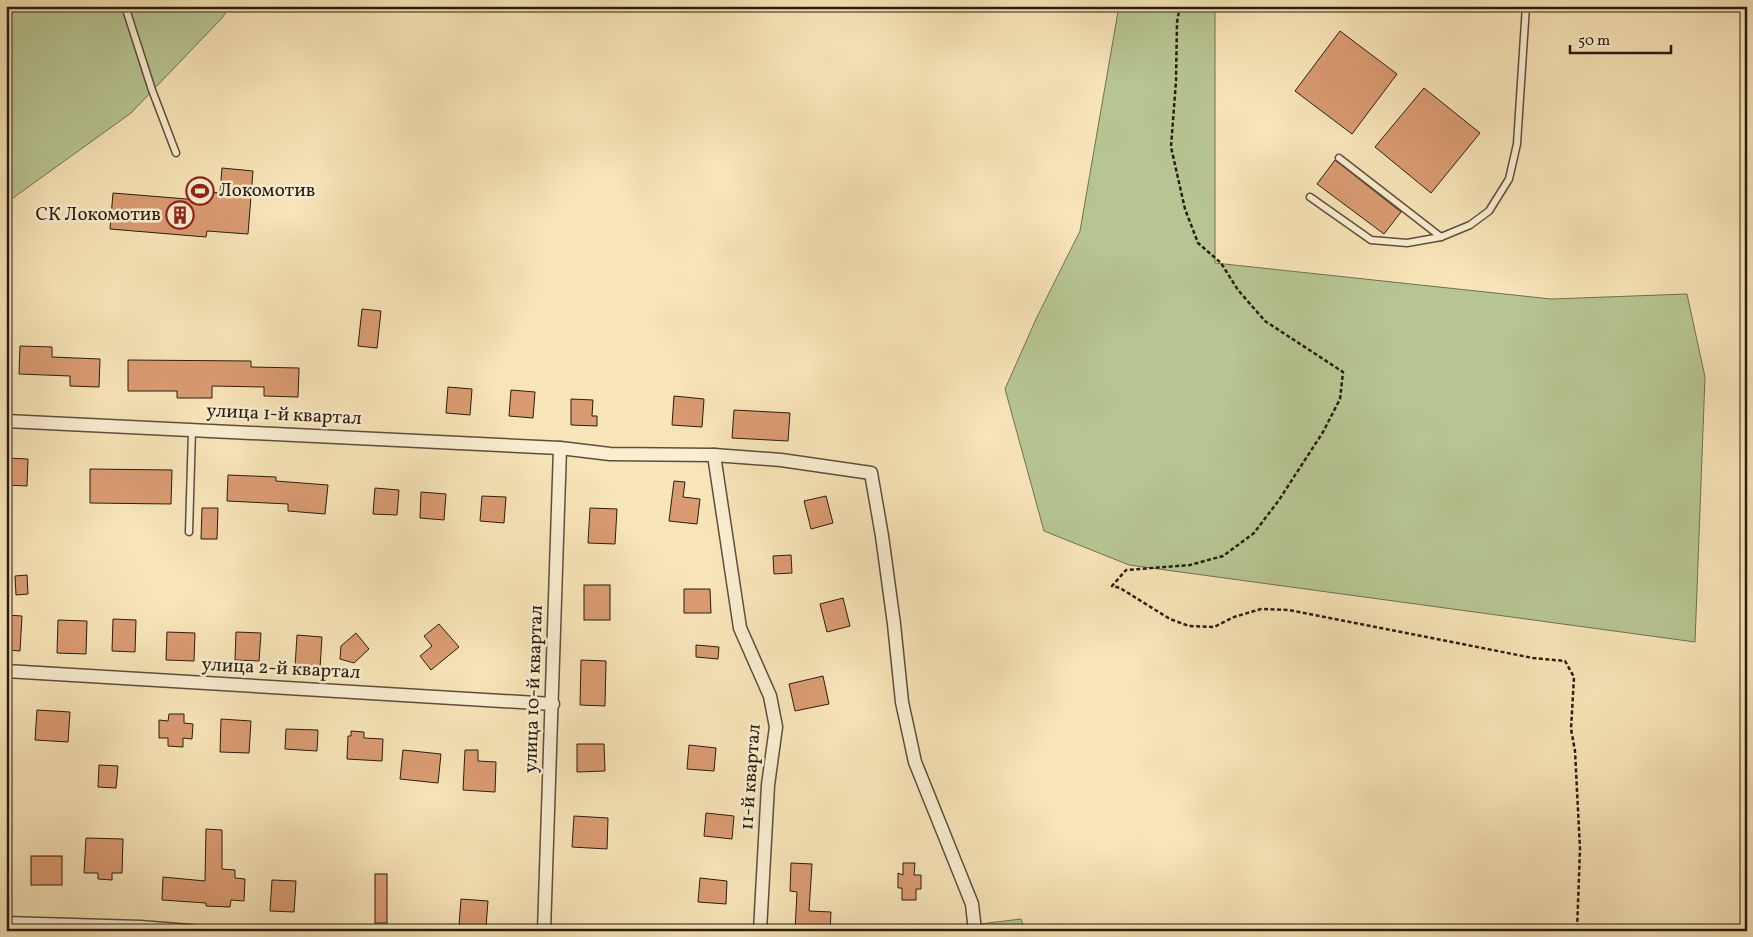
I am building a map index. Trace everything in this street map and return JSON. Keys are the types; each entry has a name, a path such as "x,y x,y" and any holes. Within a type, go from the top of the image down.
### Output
{"street":[{"name":"улица 1-й квартал","path":"6,421 560,448 610,454 714,455 781,460 871,473 894,624 902,702 915,762 972,904 975,931"},
{"name":"улица 10-й квартал","path":"544,931 560,448"},
{"name":"11-й квартал","path":"714,455 740,628 770,696 776,727 768,784 760,931"},
{"name":"улица 2-й квартал","path":"6,671 553,704"},
{"path":"6,923 140,927 190,931"}],"lane":[{"path":"125,6 152,90 176,153"},
{"path":"1310,197 1371,240 1407,243 1440,236 1470,225 1489,211 1509,179 1517,144 1526,6"},
{"path":"1339,158 1440,236"},
{"path":"189,532 192,430"}],"path":[{"path":"1180,6 1177,22 1176,80 1171,147 1185,210 1198,243 1221,263 1238,290 1265,321 1343,372 1340,399 1323,432 1279,500 1254,532 1224,556 1190,566 1126,570 1112,586 1120,588 1170,619 1190,626 1214,627 1234,617 1261,609 1289,610 1533,658 1565,661 1574,677 1571,728 1575,751 1580,849 1577,931"}],"green space":[{"path":"6,6 230,6 222,18 131,113 6,203"},
{"path":"1119,6 1215,6 1215,263 1551,299 1687,294 1705,377 1695,642 1129,565 1044,531 1005,389 1036,319 1080,231"},
{"path":"1021,919 1025,931 983,931 980,924"}],"building":[{"path":"1340,31 1397,74 1352,134 1295,91"},
{"path":"1424,88 1480,133 1431,193 1375,147"},
{"path":"1335,160 1401,212 1384,234 1317,184"},
{"name":"СК Локомотив","path":"222,168 253,171 248,234 207,231 206,237 110,229 113,193 199,200 200,191 220,193"},
{"path":"362,309 381,311 377,348 358,346"},
{"path":"20,346 52,347 52,357 100,359 99,387 70,386 70,376 19,374"},
{"path":"128,360 251,361 251,367 299,368 298,397 264,396 264,387 212,386 212,398 177,398 177,391 128,391"},
{"path":"448,387 472,389 470,415 446,413"},
{"path":"511,390 535,392 533,418 509,416"},
{"path":"674,396 704,399 702,427 672,425"},
{"path":"571,399 593,400 592,416 597,416 597,426 571,425"},
{"path":"734,410 790,413 788,441 732,438"},
{"path":"6,458 28,459 27,486 6,485"},
{"path":"90,469 172,470 171,504 90,503"},
{"path":"228,475 276,477 276,481 328,485 325,514 288,511 288,504 227,501"},
{"path":"674,481 685,482 683,497 700,499 697,524 669,521"},
{"path":"375,488 399,490 397,515 373,514"},
{"path":"421,492 446,494 444,520 420,518"},
{"path":"482,496 506,497 504,523 480,521"},
{"path":"826,496 833,523 811,529 804,501"},
{"path":"202,508 218,508 217,539 201,539"},
{"path":"590,508 617,509 615,544 588,543"},
{"path":"791,555 792,573 774,574 773,556"},
{"path":"27,575 28,594 16,595 15,576"},
{"path":"584,585 610,585 610,620 584,620"},
{"path":"684,589 710,589 711,613 684,613"},
{"path":"843,598 850,626 827,632 820,604"},
{"path":"6,615 22,616 20,651 6,650"},
{"path":"113,619 136,620 135,652 112,651"},
{"path":"58,620 87,621 86,654 57,653"},
{"path":"439,624 459,647 431,670 420,656 432,646 424,636"},
{"path":"167,632 195,633 194,661 166,660"},
{"path":"236,632 261,633 259,661 235,660"},
{"path":"356,633 369,649 354,663 340,659 341,646"},
{"path":"297,635 322,637 320,668 295,667"},
{"path":"696,645 719,647 718,659 696,657"},
{"path":"581,660 606,661 605,706 580,705"},
{"path":"823,676 829,704 795,711 789,684"},
{"path":"37,710 70,712 68,742 35,740"},
{"path":"169,714 184,714 184,723 193,724 192,739 183,738 183,747 168,746 168,738 159,738 159,720 168,721"},
{"path":"221,719 251,721 249,753 220,752"},
{"path":"286,729 318,730 317,751 285,749"},
{"path":"351,731 364,732 364,738 383,739 382,761 347,759 348,736 351,736"},
{"path":"577,744 604,744 605,771 577,772"},
{"path":"689,745 716,748 714,771 687,769"},
{"path":"403,750 441,754 438,783 400,779"},
{"path":"465,750 478,750 478,761 496,762 495,792 463,790"},
{"path":"99,765 118,766 116,788 98,787"},
{"path":"706,813 734,816 732,839 704,836"},
{"path":"574,816 608,818 607,849 572,847"},
{"path":"206,829 222,830 222,869 235,870 235,878 245,879 244,901 231,900 230,907 206,906 206,903 162,900 163,877 205,881"},
{"path":"86,838 123,839 122,873 112,873 112,880 98,879 98,873 84,873"},
{"path":"31,856 62,856 62,885 31,885"},
{"path":"791,863 812,864 809,911 831,912 830,931 795,931 797,892 790,891"},
{"path":"903,863 915,863 914,875 921,875 921,889 916,889 916,900 902,900 902,888 898,888 898,873 903,875"},
{"path":"375,874 387,874 387,923 375,923"},
{"path":"700,878 727,881 726,904 698,902"},
{"path":"272,880 296,881 294,912 270,911"},
{"path":"461,899 488,901 486,927 459,925"}],"place":[{"name":"Локомотив","path":"200,191"},
{"name":"СК Локомотив","path":"180,215"}]}
